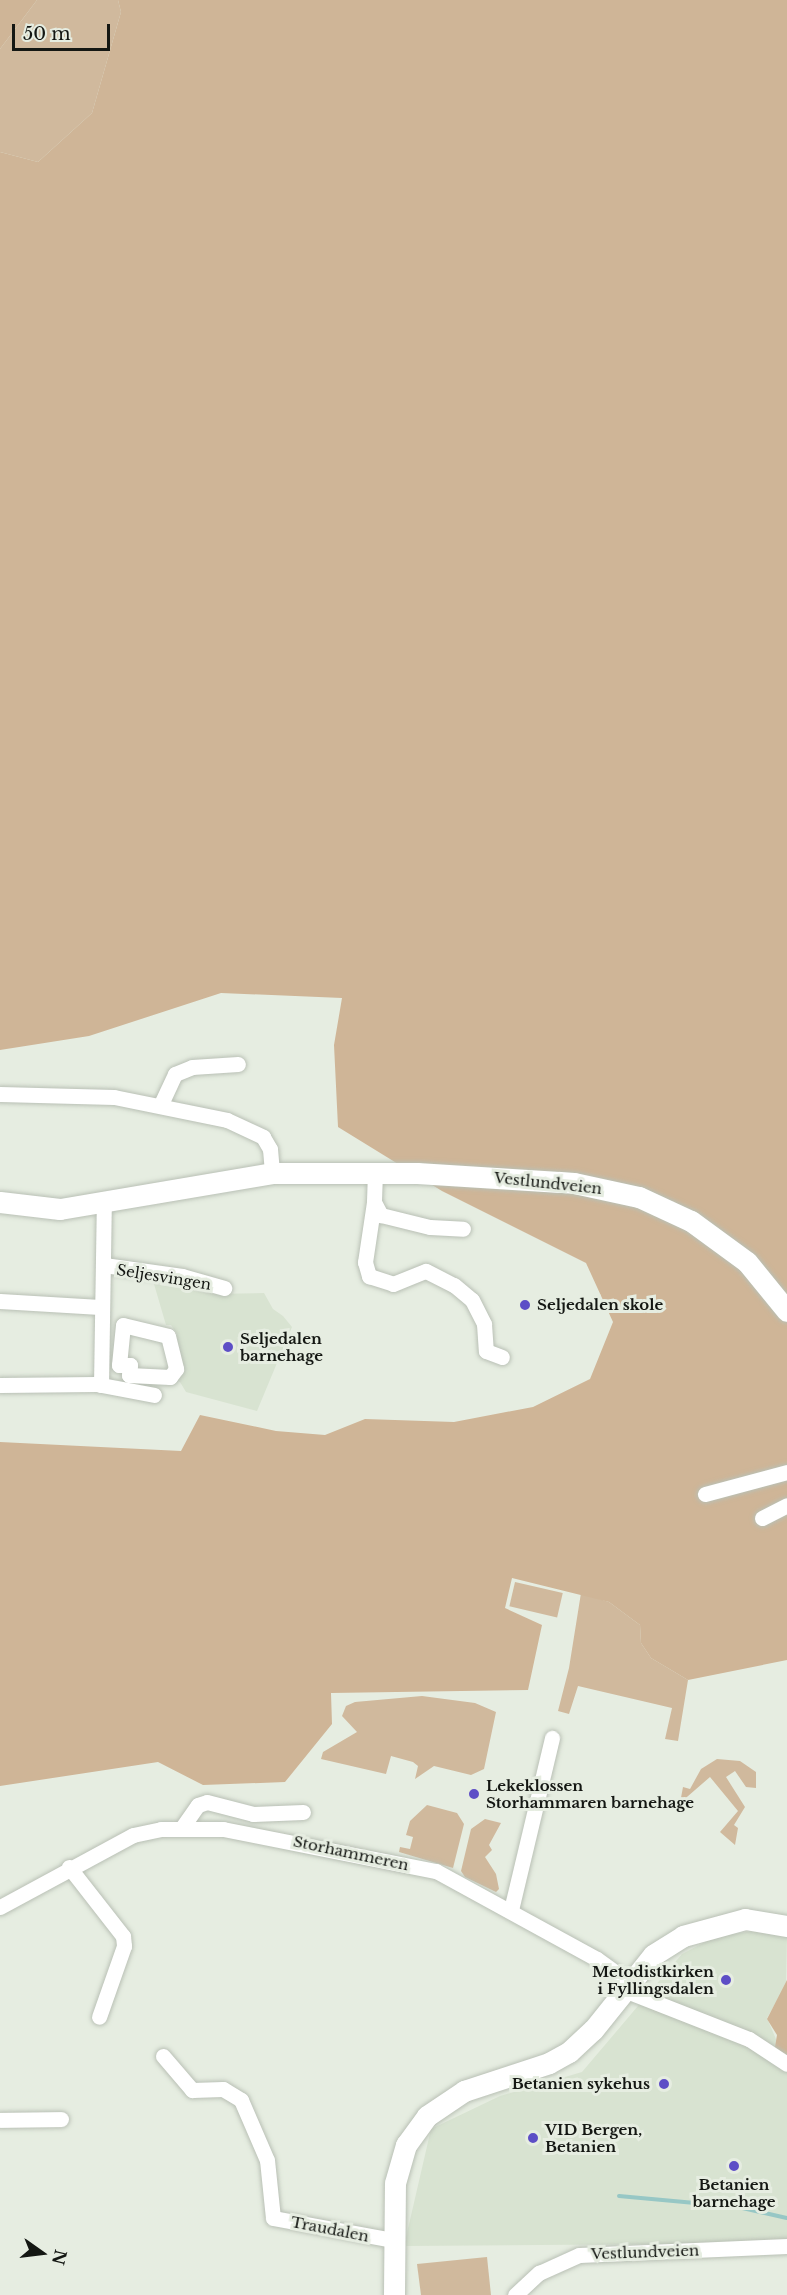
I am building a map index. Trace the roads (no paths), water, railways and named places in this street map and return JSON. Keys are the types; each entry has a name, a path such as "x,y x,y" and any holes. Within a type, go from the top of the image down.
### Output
{"main road":[{"name":"Vestlundveien","path":"0,1202 60,1209 104,1204 186,1186 272,1173 375,1172 574,1183 639,1197 716,1237 747,1262 787,1311"},
{"path":"394,2295 393,2240 398,2169 406,2145 427,2116 464,2091 549,2063 569,2052 593,2030 653,1955 683,1936 745,1920 787,1926"}],"street":[{"path":"161,1104 175,1074 192,1067 238,1064"},
{"path":"0,1094 86,1095 161,1104 251,1129 263,1137 270,1149 272,1173"},
{"path":"375,1172 374,1202 365,1263 369,1276 393,1284 426,1271 454,1285 472,1300 484,1324 486,1351 502,1357"},
{"path":"374,1202 381,1215 387,1217 430,1227 463,1229"},
{"name":"Seljesvingen","path":"101,1385 100,1307 104,1265 104,1204"},
{"name":"Seljesvingen","path":"104,1265 182,1276 224,1288"},
{"path":"0,1301 100,1307"},
{"path":"123,1325 168,1336 176,1369 170,1377 129,1375 130,1365 119,1365 123,1325"},
{"path":"0,1385 101,1385 154,1395"},
{"path":"705,1494 787,1472"},
{"path":"762,1518 787,1506"},
{"path":"511,1911 552,1738"},
{"name":"Storhammeren","path":"182,1829 198,1805 207,1802 253,1814 303,1812"},
{"name":"Storhammeren","path":"0,1907 69,1867 133,1835 182,1829 249,1833 436,1871 597,1959 627,1986"},
{"path":"69,1867 123,1936 124,1946 99,2017"},
{"path":"627,1986 749,2039 787,2064"},
{"name":"Traudalen","path":"163,2056 192,2090 222,2089 241,2100 267,2160 273,2218 393,2240"},
{"path":"0,2120 61,2119"},
{"name":"Vestlundveien","path":"515,2295 544,2269 579,2255 787,2246"}],"waterway":[{"path":"619,2196 738,2207 787,2218"}],"place":[{"name":"Seljedalen skole","path":"525,1305"},
{"name":"Seljedalen barnehage","path":"228,1347"},
{"name":"Lekeklossen Storhammaren barnehage","path":"474,1794"},
{"name":"Metodistkirken i Fyllingsdalen","path":"726,1980"},
{"name":"Betanien sykehus","path":"664,2084"},
{"name":"VID Bergen, Betanien","path":"533,2138"},
{"name":"Betanien barnehage","path":"734,2166"}]}
